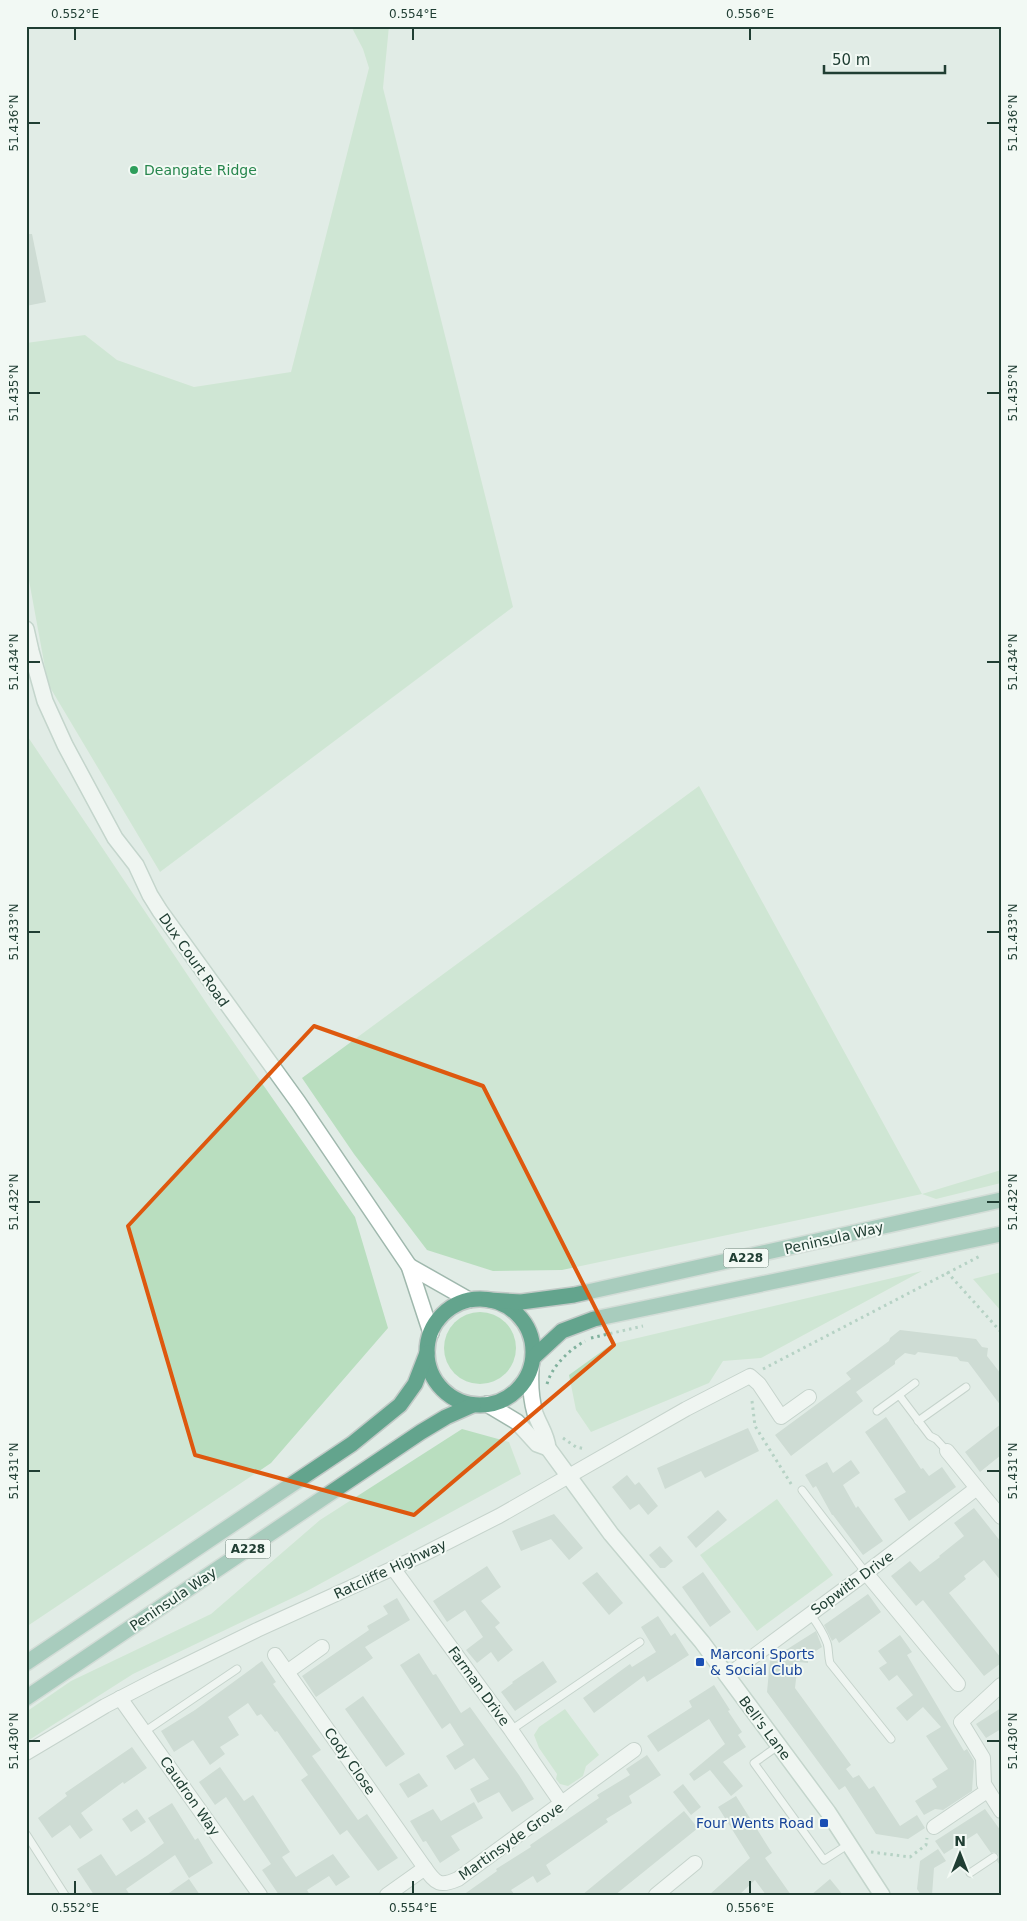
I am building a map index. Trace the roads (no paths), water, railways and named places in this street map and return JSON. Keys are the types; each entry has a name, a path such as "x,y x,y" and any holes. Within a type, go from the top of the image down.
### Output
{"main road":[{"name":"Peninsula Way","path":"489,1300 521,1302 574,1296 1001,1200"},
{"name":"A228","path":"532,1362 562,1331 594,1320 1001,1234"},
{"path":"469,1300 489,1300 514,1311 525,1323 531,1338 532,1362 523,1384 511,1395 500,1401 480,1405 447,1393 436,1381 431,1370 427,1353 431,1333 442,1315 455,1306 469,1300"},
{"name":"Peninsula Way","path":"26,1663 352,1444 400,1405 414,1384 427,1353"},
{"name":"Peninsula Way","path":"26,1698 421,1432 446,1417 480,1405"}],"street":[{"name":"Dux Court Road","path":"26,629 28,652 45,701 65,745 115,838 136,865 150,895 225,1004 298,1102 409,1266 431,1333"},
{"name":"Dux Court Road","path":"409,1266 469,1300"},
{"name":"Bell's Lane","path":"532,1362 532,1400 547,1440 548,1448 611,1534 702,1642 851,1847 882,1895"},
{"name":"Ratcliffe Highway","path":"26,1753 120,1698 249,1634 394,1568 499,1516 686,1409 750,1376 759,1384 781,1417 809,1397"},
{"name":"Bell's Lane","path":"480,1405 517,1422 537,1444 548,1448"},
{"path":"947,1451 1001,1517"},
{"name":"Sopwith Drive","path":"726,1676 977,1488"},
{"name":"Farman Drive","path":"394,1568 562,1804"},
{"path":"866,1573 958,1684"},
{"path":"287,1672 322,1647"},
{"name":"Cody Close","path":"275,1655 425,1868"},
{"path":"1001,1685 960,1722 984,1758 984,1784 1001,1811"},
{"name":"Caudron Way","path":"120,1698 260,1895"},
{"name":"Martinsyde Grove","path":"425,1868 433,1880 440,1884 448,1884 458,1879 634,1750"},
{"path":"934,1827 987,1791"},
{"path":"656,1895 694,1863"},
{"path":"386,1895 425,1868"}],"lane":[{"path":"877,1411 915,1383"},
{"path":"918,1421 966,1387"},
{"path":"899,1395 930,1436 936,1439 947,1451"},
{"path":"802,1490 866,1573"},
{"path":"810,1614 828,1645 830,1663 891,1739"},
{"path":"511,1730 640,1642"},
{"path":"144,1732 237,1669"},
{"path":"778,1746 754,1763 824,1860 851,1847"},
{"path":"26,1834 65,1895"},
{"path":"970,1873 994,1857"}],"place":[{"name":"Deangate Ridge","path":"134,170"},
{"name":"Marconi Sports & Social Club","path":"700,1662"},
{"name":"Four Wents Road","path":"824,1823"}]}
